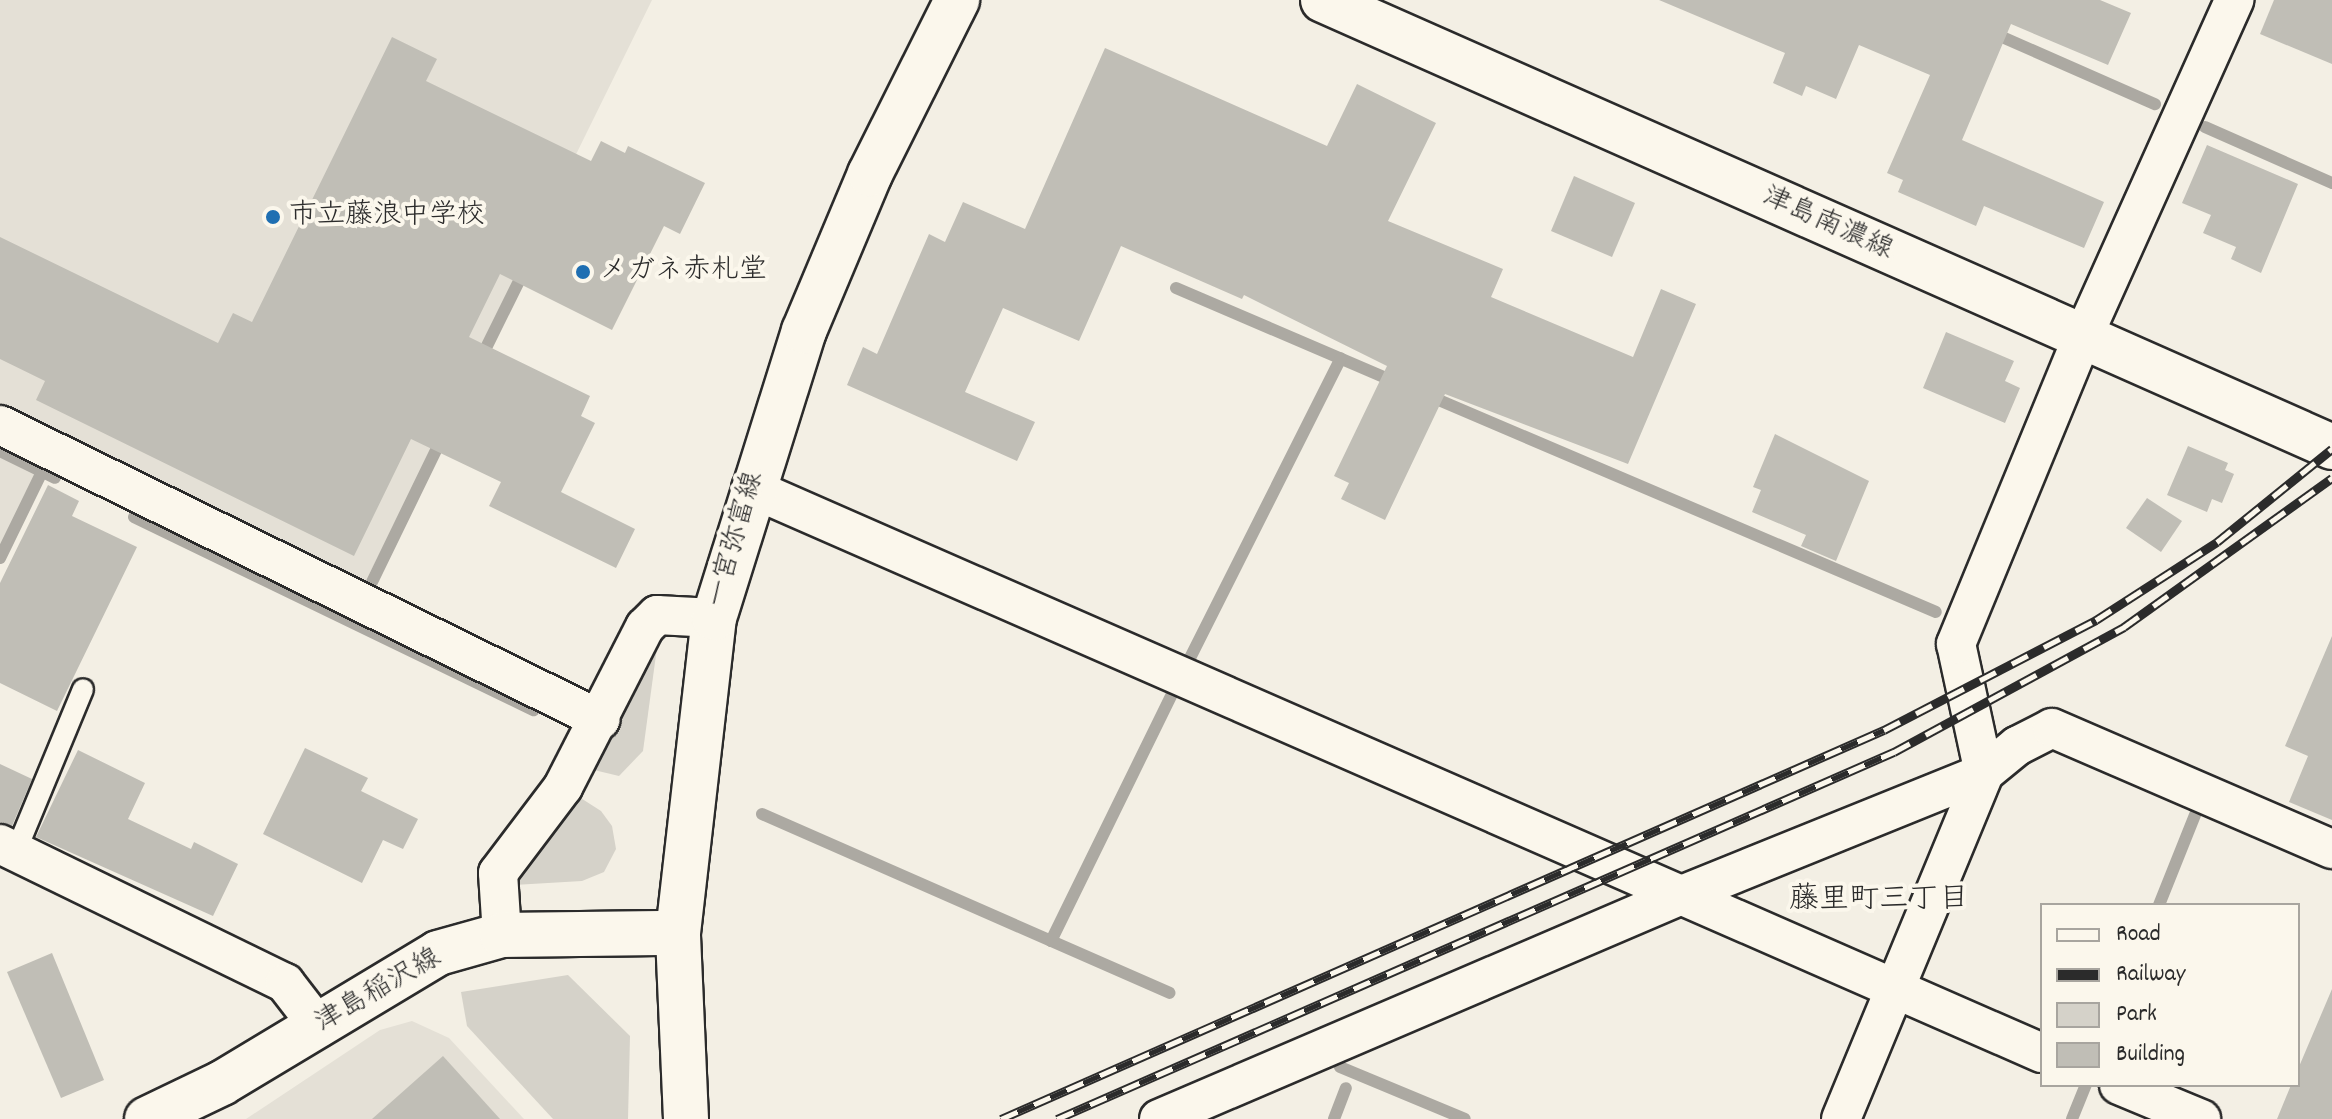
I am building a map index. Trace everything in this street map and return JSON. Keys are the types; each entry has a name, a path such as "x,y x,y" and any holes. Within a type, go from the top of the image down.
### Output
{"main road":[{"name":"一宮弥富線","path":"686,1119 678,933 714,618 751,488 804,331 864,188 957,0"},
{"name":"津島南濃線","path":"1323,0 2082,339 2332,447"},
{"name":"津島稲沢線","path":"147,1119 319,1027 438,953 502,935 678,933"}],"street":[{"path":"1841,1119 1984,773 1956,644 2082,339 2234,0"},
{"path":"0,425 601,720"},
{"path":"751,488 1895,993 2040,1052"},
{"path":"502,935 498,873 563,787 601,720 645,627 657,615 714,618"},
{"path":"1159,1119 1679,896 1984,773 2017,746 2052,728 2332,849"},
{"path":"8,848 285,983 319,1027"},
{"path":"2124,1087 2201,1119"}],"lane":[{"path":"8,848 83,689"}],"shaded area":[{"name":"市立藤浪中学校","path":"0,0 652,0 364,585 55,433 0,546"},
{"path":"412,1021 449,1038 524,1119 246,1119 380,1030"}],"green space":[{"path":"658,640 643,751 619,776 594,770"},
{"path":"576,795 601,811 612,826 616,849 604,872 582,881 514,885"},
{"path":"568,975 630,1036 628,1119 553,1119 467,1026 461,992"}],"building":[{"path":"1659,0 2100,0 2131,13 2108,65 2011,24 1962,140 2104,202 2084,248 1984,206 1976,226 1898,192 1903,180 1887,173 1930,75 1859,45 1836,99 1806,86 1802,96 1773,83 1785,53"},
{"path":"2274,0 2332,0 2332,64 2260,34"},
{"path":"392,37 437,59 426,81 591,161 601,141 625,153 628,146 705,183 680,234 664,226 612,330 500,274 469,337 590,396 581,416 595,423 561,492 635,529 616,568 489,506 501,482 411,439 354,556 36,400 45,381 0,359 0,237 218,343 233,313 252,322"},
{"path":"1105,48 1327,146 1357,84 1436,123 1388,221 1503,269 1491,297 1633,357 1661,289 1696,304 1628,464 1445,394 1385,520 1341,499 1349,483 1334,476 1387,366 1244,295 1242,299 1121,246 1079,341 1003,308 965,392 1035,422 1017,461 847,385 863,347 877,354 929,234 945,242 963,202 1025,229"},
{"path":"2207,145 2298,184 2261,273 2231,259 2236,247 2203,233 2211,215 2182,203"},
{"path":"1574,176 1635,203 1612,257 1551,231"},
{"path":"1946,332 2014,361 2005,381 2020,388 2005,423 1923,388"},
{"path":"1775,434 1869,481 1836,561 1801,546 1806,535 1752,512 1761,490 1753,487"},
{"path":"2188,446 2228,463 2225,470 2234,474 2222,503 2212,499 2207,512 2167,495"},
{"path":"48,485 79,501 72,516 137,547 57,711 0,683 0,583"},
{"path":"2147,498 2182,521 2161,552 2126,528"},
{"path":"2332,636 2332,820 2289,802 2308,756 2285,746"},
{"path":"305,748 368,778 361,791 418,819 403,849 383,840 362,883 263,834"},
{"path":"78,750 145,783 128,819 191,849 194,842 238,864 213,916 36,837"},
{"path":"0,764 32,779 12,826 0,822"},
{"path":"52,953 104,1080 61,1098 7,972"},
{"path":"2332,989 2332,1119 2277,1119 2290,1087 2300,1087 2300,1064"},
{"path":"443,1056 500,1119 372,1119"}],"waterway":[{"path":"1993,33 2155,104"},
{"path":"2205,127 2332,183"},
{"path":"480,360 525,269"},
{"path":"1176,288 1395,382"},
{"path":"1188,662 1341,358"},
{"path":"1427,395 1936,612"},
{"path":"372,582 442,438"},
{"path":"0,451 55,478"},
{"path":"0,558 42,472"},
{"path":"134,517 534,710"},
{"path":"1051,941 1171,696"},
{"path":"2160,903 2197,810"},
{"path":"762,814 1169,993"},
{"path":"1340,1067 1465,1119"},
{"path":"2072,1119 2085,1087"},
{"path":"1334,1119 1346,1088"}],"railway":[{"path":"1001,1119 1884,730 2096,620 2217,542 2332,449"},
{"path":"1057,1119 1894,752 2124,627 2332,478"}],"place":[{"name":"市立藤浪中学校","path":"273,217"},
{"name":"メガネ赤札堂","path":"583,272"}],"district":[{"name":"藤里町三丁目","path":"1879,902"}]}
